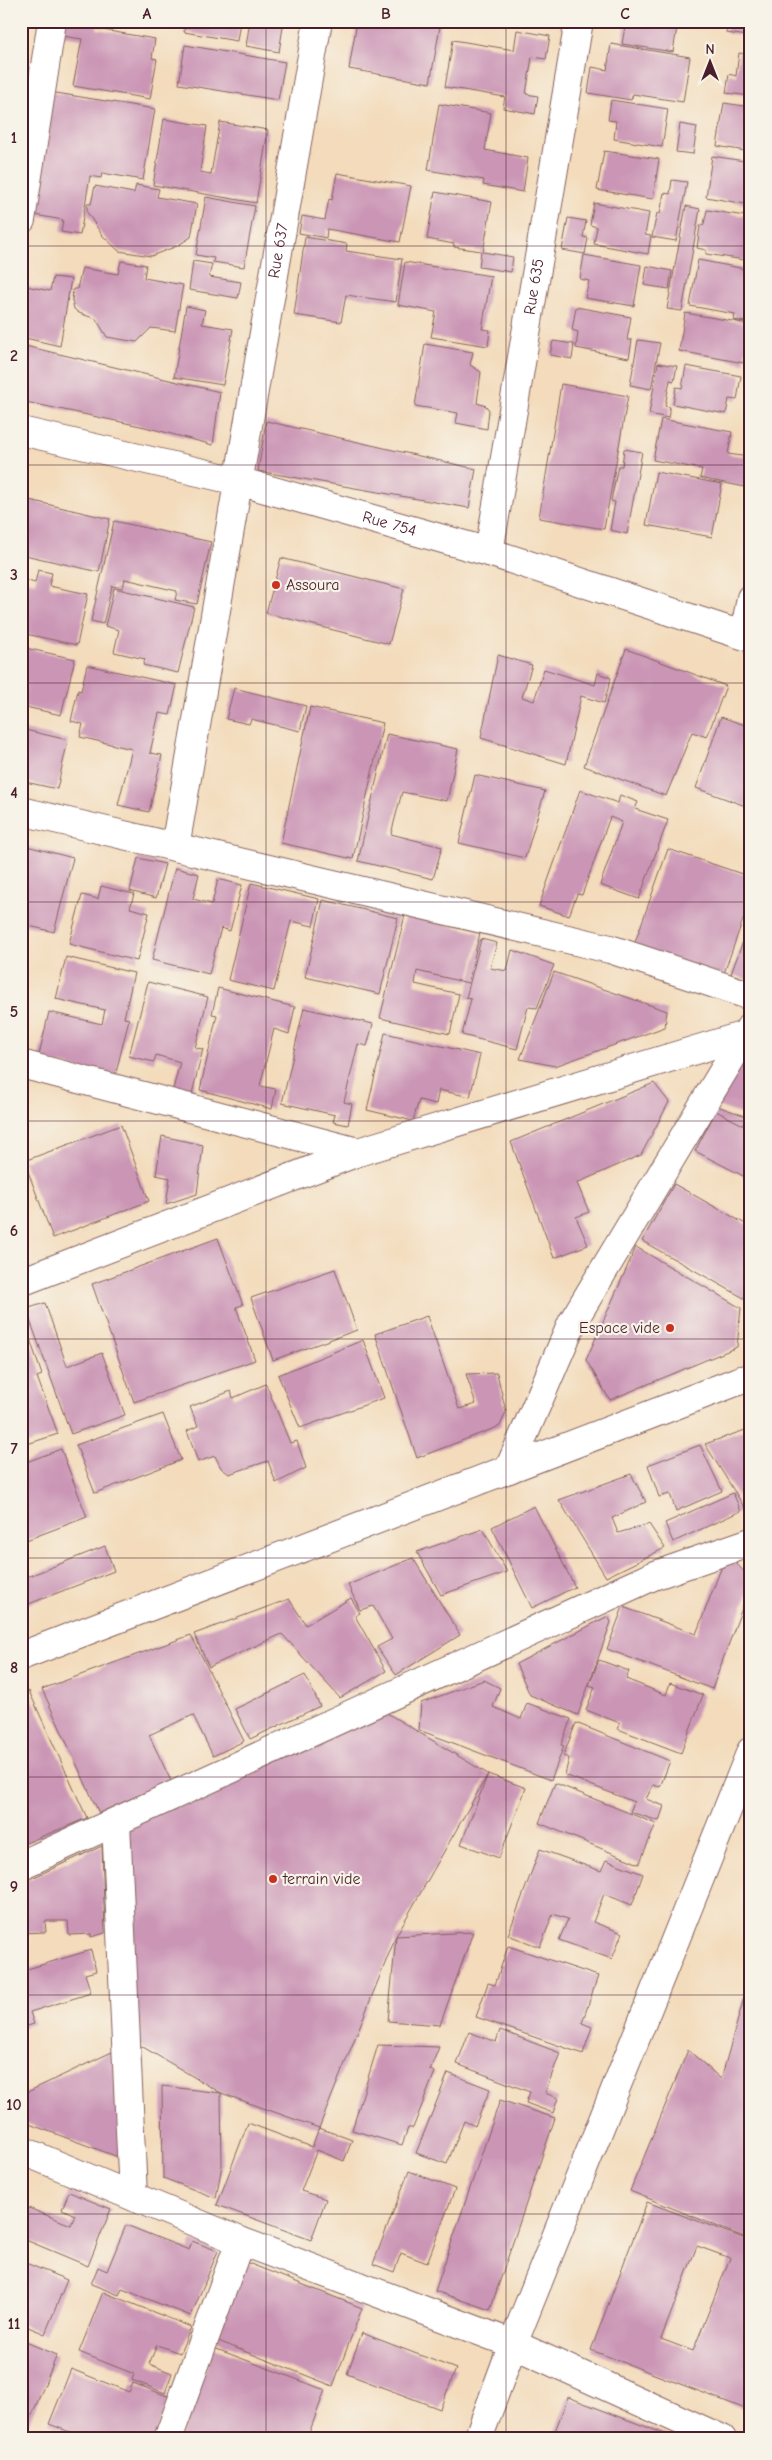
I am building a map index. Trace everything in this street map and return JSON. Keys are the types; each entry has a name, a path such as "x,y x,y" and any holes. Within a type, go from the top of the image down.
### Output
{"street":[{"path":"21,220 52,21"},
{"name":"Rue 637","path":"175,847 318,21"},
{"name":"Rue 635","path":"489,552 579,21"},
{"name":"Rue 754","path":"21,431 238,481 489,552 747,637"},
{"path":"747,637 751,598"},
{"path":"21,811 610,949 751,996"},
{"path":"21,1282 358,1152 748,1030"},
{"path":"509,1469 572,1323 748,1030"},
{"path":"21,1064 358,1152"},
{"path":"21,1656 741,1380 751,1379"},
{"path":"21,1865 653,1576 751,1542"},
{"path":"478,2439 513,2344 751,1751"},
{"path":"116,1822 133,2196"},
{"path":"21,2150 240,2241 513,2344 722,2439"},
{"path":"168,2439 240,2241"}],"building":[{"path":"64,21 98,21 97,29 155,39 152,58 157,59 150,99 73,86 82,39 62,36"},
{"path":"186,21 240,21 237,41 184,32"},
{"path":"250,21 284,21 279,52 246,46"},
{"path":"357,21 441,21 430,83 349,69"},
{"path":"626,21 678,21 673,52 622,44"},
{"path":"706,21 750,21 748,36 726,33 727,26"},
{"path":"517,30 550,36 546,59 532,57 526,94 538,96 535,114 503,108 505,97 445,87 453,40 514,50"},
{"path":"611,44 690,57 683,102 633,94 631,100 588,93 592,67 607,70"},
{"path":"185,45 285,62 278,100 179,84"},
{"path":"739,53 751,55 751,96 726,93 729,74 736,76"},
{"path":"50,92 155,109 143,180 102,173 101,178 90,176 80,235 61,232 63,220 29,214"},
{"path":"611,100 668,109 662,147 614,139 616,121 608,120"},
{"path":"724,103 751,107 751,152 717,146"},
{"path":"439,104 491,113 485,150 528,158 523,192 483,185 484,180 428,170"},
{"path":"164,119 207,126 200,172 211,174 220,122 268,130 256,203 153,185"},
{"path":"680,124 697,127 693,154 676,152"},
{"path":"604,151 659,159 653,199 597,190"},
{"path":"712,156 751,162 751,205 706,197"},
{"path":"337,173 411,186 400,242 327,229 326,238 299,233 302,216 325,220 329,199 332,200"},
{"path":"672,180 687,182 676,241 652,237 657,213 660,214 664,193 670,194"},
{"path":"136,185 159,189 157,197 197,204 191,237 177,246 151,256 119,251 102,235 87,212 87,204 91,204 95,186 134,193"},
{"path":"435,192 492,202 483,252 513,257 511,272 479,267 481,251 454,247 454,244 427,239"},
{"path":"206,197 255,206 244,267 213,262 214,258 196,255"},
{"path":"594,203 649,213 645,235 651,236 648,254 594,244 597,227 590,225"},
{"path":"686,206 700,209 682,311 667,309"},
{"path":"707,210 751,217 751,248 746,248 745,260 706,254 706,250 697,248 700,226 704,224"},
{"path":"568,218 586,221 583,237 588,238 585,254 562,250"},
{"path":"305,237 347,244 346,251 402,259 396,302 346,295 341,322 294,315"},
{"path":"584,255 641,265 634,306 585,298 589,281 580,279"},
{"path":"698,260 751,270 751,323 734,320 735,314 690,306"},
{"path":"121,261 146,265 144,278 183,285 175,331 151,328 137,342 107,337 96,319 79,313 74,309 72,300 73,289 77,289 82,268 118,274"},
{"path":"193,261 212,264 209,277 241,282 238,298 189,290"},
{"path":"405,262 491,276 482,329 490,330 488,346 431,337 436,312 398,305"},
{"path":"647,266 672,271 669,289 644,285"},
{"path":"53,277 71,279 60,346 21,337 21,285 50,291"},
{"path":"186,306 205,310 202,324 233,329 223,385 174,377"},
{"path":"576,307 631,317 627,340 632,340 629,358 576,348 578,332 572,330"},
{"path":"685,313 750,324 744,363 679,351"},
{"path":"638,340 660,343 651,389 630,385"},
{"path":"553,341 574,344 572,359 550,355"},
{"path":"425,344 473,352 470,365 481,372 477,403 486,406 489,410 487,429 456,423 458,413 415,406"},
{"path":"21,345 220,392 213,445 145,427 21,401"},
{"path":"658,363 677,366 674,381 670,380 665,406 670,407 668,418 649,414"},
{"path":"686,366 741,376 737,400 729,399 726,414 673,404 676,387 682,388"},
{"path":"561,384 628,396 604,529 539,518"},
{"path":"661,419 732,432 728,454 748,457 745,487 700,478 702,469 653,460"},
{"path":"266,421 476,469 469,508 258,471"},
{"path":"624,449 642,452 627,534 610,530 615,502 611,501 618,466 622,466"},
{"path":"656,472 722,484 712,537 646,525"},
{"path":"21,498 110,519 99,572 25,555 24,559 21,559"},
{"path":"114,521 211,542 197,604 175,600 177,591 125,579 123,588 112,586 103,624 91,621"},
{"path":"281,558 404,589 389,644 266,613"},
{"path":"38,570 52,573 49,586 88,594 77,645 21,633 21,579 35,583"},
{"path":"114,588 194,607 178,673 143,665 145,659 114,652 119,630 105,626"},
{"path":"21,647 75,659 61,715 21,706"},
{"path":"626,649 726,686 707,737 692,732 666,796 584,766"},
{"path":"498,655 532,665 522,697 534,701 544,669 595,685 598,673 611,678 604,703 581,696 566,764 481,738"},
{"path":"87,665 177,685 170,715 159,713 150,753 162,755 149,812 118,805 132,749 80,737 83,724 71,721 78,690 81,691"},
{"path":"234,688 306,706 300,731 251,719 249,724 226,719"},
{"path":"310,707 383,723 353,859 281,843"},
{"path":"721,717 751,727 751,808 696,788"},
{"path":"21,729 68,740 57,789 21,781"},
{"path":"387,734 458,749 447,801 402,792 391,834 442,847 433,879 358,861"},
{"path":"475,775 545,791 525,858 459,843"},
{"path":"580,790 618,803 620,795 638,802 635,809 668,820 639,899 600,885 622,822 610,817 582,895 577,894 569,916 539,906"},
{"path":"21,831 27,832 23,845 73,858 54,932 21,924"},
{"path":"668,849 751,877 751,897 723,976 634,945"},
{"path":"138,858 165,864 156,898 130,891"},
{"path":"175,868 199,874 193,899 212,904 218,879 242,885 230,931 221,928 209,974 152,960"},
{"path":"251,883 319,899 313,926 291,921 274,991 228,980"},
{"path":"101,886 134,894 130,908 149,913 137,961 69,944 82,895 98,899"},
{"path":"323,900 398,918 380,994 305,977"},
{"path":"405,915 480,933 468,983 417,971 415,984 459,994 450,1034 380,1018"},
{"path":"749,925 751,925 751,973 748,980 731,974"},
{"path":"481,939 497,943 490,968 507,971 512,950 554,965 537,1008 528,1007 517,1049 462,1035 471,999 466,998"},
{"path":"66,957 134,973 124,1018 129,1019 115,1077 38,1059 49,1012 102,1024 105,1010 56,999"},
{"path":"554,972 667,1011 665,1027 555,1066 520,1059"},
{"path":"148,982 208,997 195,1048 203,1049 191,1098 172,1093 180,1062 156,1055 154,1062 129,1056"},
{"path":"218,988 295,1007 289,1034 274,1029 260,1086 276,1089 272,1109 200,1090 217,1015 212,1014"},
{"path":"304,1008 373,1024 367,1046 358,1044 344,1102 352,1104 348,1125 333,1122 335,1115 282,1103"},
{"path":"385,1033 480,1055 470,1097 439,1090 436,1104 419,1100 413,1121 367,1110"},
{"path":"751,1038 751,1118 717,1106"},
{"path":"654,1083 669,1102 641,1155 577,1183 589,1212 576,1217 588,1245 554,1258 511,1142"},
{"path":"716,1111 751,1129 751,1180 695,1151"},
{"path":"121,1125 149,1201 53,1238 24,1161"},
{"path":"162,1136 203,1145 197,1194 166,1204 170,1178 156,1175"},
{"path":"674,1184 751,1227 751,1302 642,1241"},
{"path":"218,1238 243,1305 236,1307 255,1360 134,1402 92,1284"},
{"name":"Espace vide","path":"636,1247 741,1308 737,1347 610,1400 586,1360"},
{"path":"335,1269 357,1330 273,1360 251,1298"},
{"path":"45,1303 67,1366 102,1353 125,1415 71,1434 26,1309"},
{"path":"22,1315 42,1375 37,1377 58,1434 21,1446"},
{"path":"427,1316 459,1409 476,1404 466,1374 497,1373 506,1412 500,1426 417,1458 375,1334"},
{"path":"363,1340 384,1398 300,1428 278,1375"},
{"path":"266,1384 290,1443 297,1441 306,1468 276,1483 268,1461 229,1474 221,1468 215,1456 198,1462 187,1431 198,1426 190,1407 231,1391 233,1398"},
{"path":"163,1414 181,1460 95,1493 76,1445"},
{"path":"751,1428 751,1518 705,1444"},
{"path":"700,1445 722,1491 676,1511 670,1494 659,1497 648,1465"},
{"path":"61,1449 87,1517 21,1542 21,1464"},
{"path":"631,1474 646,1502 612,1518 618,1533 649,1524 665,1548 606,1577 559,1500"},
{"path":"733,1493 741,1511 673,1542 665,1523"},
{"path":"534,1506 575,1587 532,1608 492,1527"},
{"path":"483,1529 507,1572 441,1595 417,1552"},
{"path":"105,1546 114,1571 21,1607 21,1563 27,1577"},
{"path":"413,1558 460,1635 396,1675 377,1647 392,1639 373,1606 360,1610 348,1585"},
{"path":"735,1562 751,1579 751,1584 712,1689 607,1649 623,1607 696,1634 722,1566"},
{"path":"351,1598 360,1613 355,1616 386,1671 340,1698 282,1634 209,1667 194,1634 289,1599 306,1625"},
{"path":"608,1616 611,1622 578,1715 530,1695 516,1664"},
{"path":"191,1635 244,1741 213,1756 193,1715 149,1735 171,1781 99,1813 42,1689"},
{"path":"599,1660 629,1671 626,1679 666,1695 670,1683 703,1695 681,1753 618,1729 620,1723 586,1710 595,1687 589,1685"},
{"path":"305,1675 320,1706 250,1739 235,1709"},
{"path":"484,1680 500,1688 493,1707 521,1719 527,1703 571,1719 561,1745 564,1746 551,1780 419,1730 421,1703"},
{"path":"29,1691 87,1818 21,1845 21,1694"},
{"name":"terrain vide","path":"372,1704 488,1774 396,1936 319,2128 221,2093 126,2037 116,1822"},
{"path":"576,1723 670,1761 660,1787 653,1785 646,1799 664,1806 659,1821 630,1812 634,1802 565,1775 569,1758 563,1756"},
{"path":"488,1774 526,1788 499,1858 461,1844"},
{"path":"555,1783 656,1824 639,1864 539,1823"},
{"path":"102,1846 105,1933 91,1937 91,1934 69,1935 68,1921 45,1921 46,1932 21,1933 21,1883"},
{"path":"540,1849 601,1871 606,1860 643,1874 632,1905 604,1894 593,1922 622,1933 612,1959 559,1940 568,1919 553,1914 540,1947 508,1935"},
{"path":"473,1932 440,2025 388,2021 396,1936"},
{"path":"508,1946 598,1976 582,2023 592,2027 583,2054 476,2017 488,1983 495,1985"},
{"path":"91,1950 96,1971 85,1974 91,1993 30,2012 34,2024 21,2028 21,1971"},
{"path":"751,1973 751,2240 630,2191 688,2050 721,2079"},
{"path":"500,2030 560,2053 545,2093 558,2098 553,2113 526,2103 530,2092 457,2064 469,2032 496,2042"},
{"path":"378,2045 439,2047 430,2070 435,2072 413,2128 408,2128 402,2145 352,2130"},
{"path":"114,2051 121,2158 21,2121 21,2095"},
{"path":"448,2073 490,2089 475,2126 464,2121 447,2164 416,2153"},
{"path":"162,2086 221,2093 222,2165 216,2198 163,2178"},
{"path":"500,2100 555,2118 490,2310 435,2291"},
{"path":"248,2123 312,2147 319,2128 352,2140 344,2161 317,2150 301,2191 326,2199 311,2240 217,2205"},
{"path":"409,2171 455,2189 427,2263 401,2253 394,2272 373,2264"},
{"path":"69,2192 111,2209 88,2266 21,2238 21,2205 71,2225 75,2215 62,2209"},
{"path":"647,2202 751,2241 751,2387 743,2408 591,2350","holes":["697,2246 730,2258 693,2351 661,2339"]},
{"path":"126,2225 189,2250 192,2241 218,2251 191,2316 122,2289 119,2295 91,2284 98,2267 107,2271"},
{"path":"21,2261 67,2280 45,2334 21,2324"},
{"path":"243,2261 362,2308 333,2386 213,2339"},
{"path":"103,2292 191,2327 180,2353 157,2345 149,2364 172,2373 165,2393 132,2380 134,2374 79,2352"},
{"path":"362,2333 456,2369 440,2409 347,2374"},
{"path":"21,2340 57,2355 22,2439 21,2439"},
{"path":"214,2348 325,2390 307,2439 179,2439"},
{"path":"71,2369 129,2392 133,2383 170,2397 154,2439 88,2439 49,2424"},
{"path":"568,2397 678,2439 552,2439"}],"place":[{"name":"Assoura","path":"276,585"},
{"name":"Espace vide","path":"670,1328"},
{"name":"terrain vide","path":"273,1879"}]}
